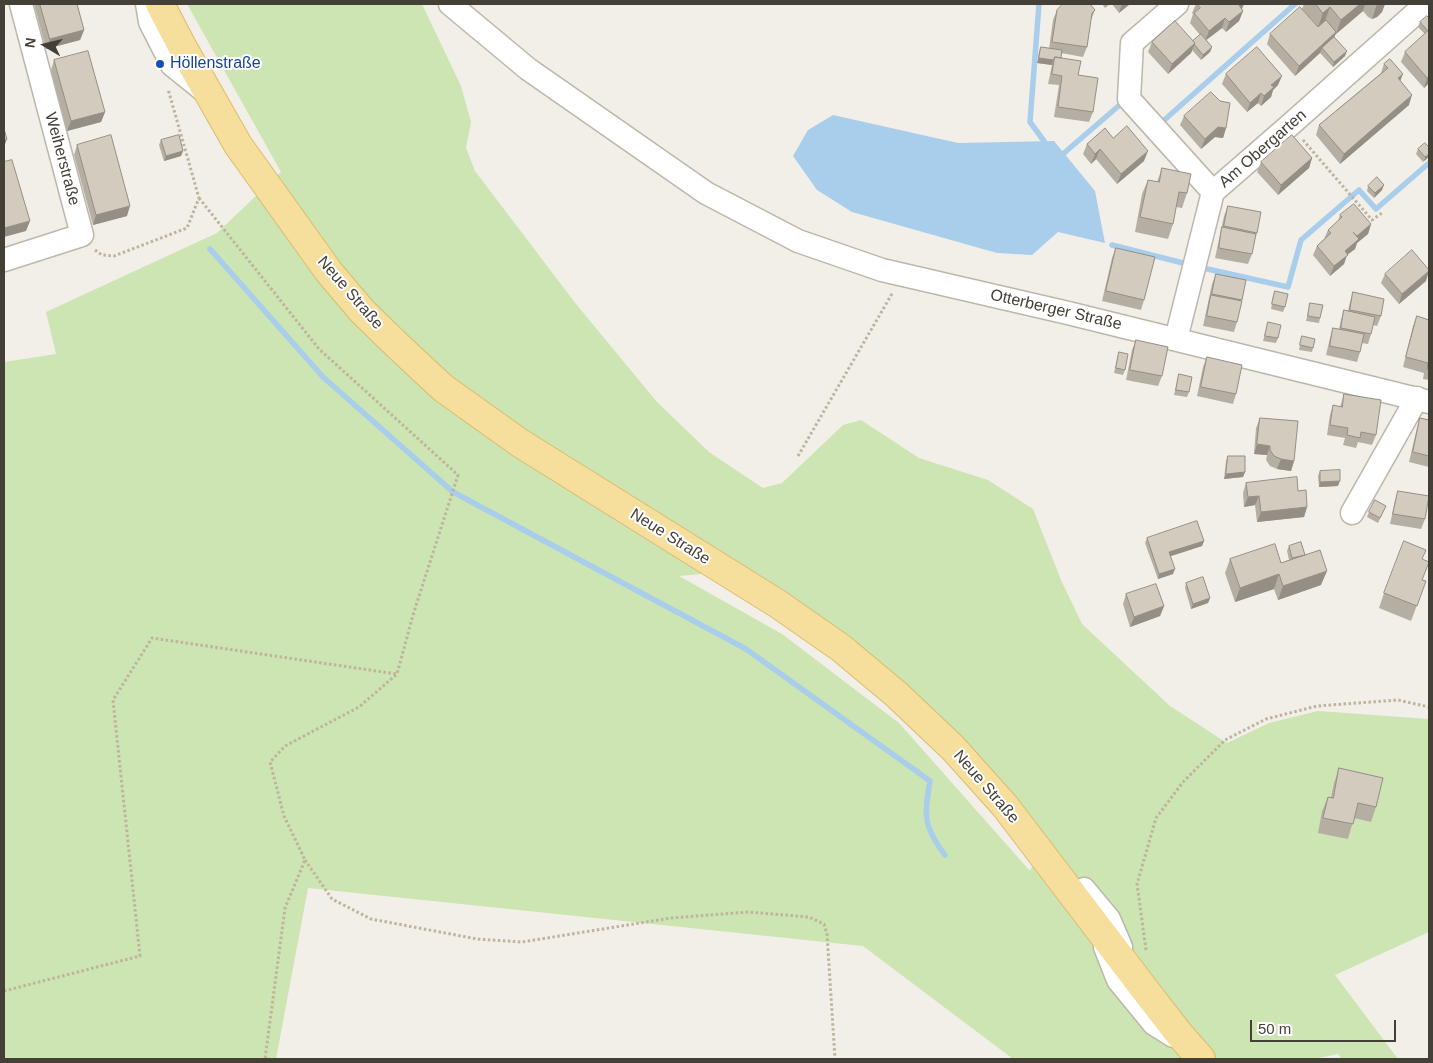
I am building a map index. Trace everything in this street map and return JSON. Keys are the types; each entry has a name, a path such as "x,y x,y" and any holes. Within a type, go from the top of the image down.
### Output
{"main road":[{"name":"Neue Straße","path":"160,4 238,145 329,272 362,311 444,388 520,444 778,604 841,648 896,694 953,748 1005,806 1134,976 1197,1054"}],"street":[{"name":"Weiherstraße","path":"21,4 82,235"},
{"path":"147,4 150,22 172,65 210,95"},
{"name":"Otterberger Straße","path":"450,4 528,69 706,193 798,241 882,270 1176,339 1423,400 1352,513"},
{"path":"1177,4 1132,43 1129,99 1212,192"},
{"name":"Am Obergarten","path":"1176,339 1212,192 1426,4"},
{"path":"4,260 82,235"},
{"path":"1042,854 1071,873 1109,919 1134,976"},
{"path":"1096,925 1118,980 1154,1024 1197,1054"}],"path":[{"path":"165,82 199,198 318,348 458,475 396,674 359,707 285,746 270,762 284,816 305,860 332,899 371,919 477,938 522,942 671,918 748,912 808,917 824,924 828,934 836,1059"},
{"path":"1290,125 1372,220 1382,213"},
{"path":"82,235 102,255 114,256 187,228 199,198"},
{"path":"798,456 904,274"},
{"path":"4,991 140,956 113,700 152,638 396,674"},
{"path":"1146,951 1138,884 1156,818 1183,782 1225,740 1266,719 1317,706 1398,700 1429,707"},
{"path":"266,1059 286,908 305,860"}],"green space":[{"path":"187,4 422,4 461,86 471,122 466,148 475,171 576,304 657,402 709,452 763,488 782,483 843,425 861,420 919,458 988,480 1033,509 1061,580 1082,624 1170,706 1227,743 1269,723 1318,711 1429,719 1429,932 1335,975 1398,1059 1342,1059 1338,1054 1314,1059 1013,1059 863,946 308,888 276,1059 4,1059 4,362 56,354 46,312 217,233 281,172","holes":["745,570 1044,842 1030,871 899,723 782,634 679,576"]}],"water":[{"path":"833,115 958,143 1054,141 1095,191 1105,243 1058,232 1032,255 997,253 852,212 817,190 793,156 808,130"}],"building":[{"path":"40,4 77,4 84,30 50,39"},
{"path":"1063,4 1090,4 1095,10 1092,13 1087,47 1052,42 1057,10"},
{"path":"1197,4 1240,4 1243,11 1229,22 1225,18 1209,31 1194,13 1200,8"},
{"path":"1316,4 1360,4 1341,20 1330,7 1323,13"},
{"path":"1300,7 1318,27 1326,20 1336,32 1299,66 1270,34"},
{"path":"1427,16 1429,18 1428,31 1420,22"},
{"path":"1175,21 1195,43 1172,64 1152,42"},
{"path":"1429,30 1429,76 1427,78 1405,52"},
{"path":"1201,34 1212,47 1203,55 1193,41"},
{"path":"1334,37 1347,51 1334,62 1322,48"},
{"path":"1041,47 1062,50 1061,58 1055,57 1053,60 1039,58"},
{"path":"1257,47 1282,76 1271,85 1274,87 1264,96 1261,93 1250,103 1226,74"},
{"path":"88,51 105,112 71,121 54,60"},
{"path":"1055,57 1081,61 1078,75 1098,78 1093,112 1058,107 1062,76 1052,74"},
{"path":"1390,59 1403,74 1398,78 1412,95 1344,154 1319,125 1388,68 1384,64"},
{"path":"1211,92 1220,101 1230,103 1226,128 1218,127 1205,139 1184,116"},
{"path":"1127,126 1148,151 1121,174 1100,149 1095,154 1087,144 1105,128 1113,138"},
{"path":"4,129 7,139 4,140"},
{"path":"111,135 130,206 96,215 77,145"},
{"path":"179,135 183,151 166,156 161,140"},
{"path":"1292,135 1312,158 1281,185 1261,162"},
{"path":"1425,143 1429,147 1429,154 1425,157 1418,149"},
{"path":"12,160 30,221 4,228 4,162"},
{"path":"1162,168 1191,174 1187,193 1179,192 1173,224 1140,217 1148,180 1159,182"},
{"path":"1377,177 1384,185 1375,193 1368,186"},
{"path":"1354,204 1371,224 1357,236 1353,232 1359,239 1345,251 1348,255 1334,266 1317,246 1331,233 1328,230 1342,217 1340,215"},
{"path":"1228,206 1261,212 1257,233 1224,226"},
{"path":"1222,227 1256,234 1252,254 1219,248"},
{"path":"1116,248 1155,257 1144,300 1106,291"},
{"path":"1412,250 1429,271 1402,294 1385,274"},
{"path":"1216,274 1246,280 1242,300 1212,294"},
{"path":"1275,291 1288,294 1285,307 1272,304"},
{"path":"1353,292 1384,299 1381,316 1350,310"},
{"path":"1211,295 1242,301 1237,322 1207,316"},
{"path":"1310,303 1323,305 1320,318 1308,316"},
{"path":"1344,310 1375,317 1371,334 1341,328"},
{"path":"1417,316 1429,320 1429,369 1427,369 1428,363 1406,357"},
{"path":"1268,322 1281,325 1278,338 1265,336"},
{"path":"1333,328 1364,334 1360,352 1330,346"},
{"path":"1302,336 1315,339 1313,348 1300,345"},
{"path":"1136,340 1168,347 1162,376 1130,370"},
{"path":"1119,352 1128,354 1125,370 1116,368"},
{"path":"1207,357 1242,365 1236,394 1201,387"},
{"path":"1179,374 1192,377 1189,392 1176,390"},
{"path":"1344,394 1381,400 1376,435 1361,432 1360,438 1347,435 1348,428 1330,425 1333,405 1342,407"},
{"path":"1260,418 1298,421 1294,461 1274,456 1270,446 1257,444"},
{"path":"1420,418 1429,420 1429,456 1413,452"},
{"path":"1228,456 1245,456 1245,472 1226,474"},
{"path":"1340,470 1340,481 1320,482 1320,471"},
{"path":"1297,477 1298,491 1306,490 1307,507 1261,512 1259,496 1248,497 1246,483"},
{"path":"1398,491 1429,496 1425,519 1393,514"},
{"path":"1375,500 1386,506 1380,518 1369,512"},
{"path":"1197,521 1204,541 1169,552 1175,569 1159,574 1147,538"},
{"path":"1404,541 1426,550 1422,559 1429,562 1422,580 1426,581 1417,606 1384,593"},
{"path":"1301,542 1305,555 1292,558 1289,546"},
{"path":"1275,544 1281,563 1320,550 1327,571 1283,586 1279,574 1240,588 1230,559"},
{"path":"1203,577 1210,598 1193,604 1186,583"},
{"path":"1156,584 1164,606 1134,617 1126,594"},
{"path":"1339,768 1383,778 1376,807 1358,803 1353,824 1323,818 1328,797 1333,798"}],"waterway":[{"path":"1039,4 1030,122 1044,141"},
{"path":"1162,122 1295,4"},
{"path":"1064,153 1122,103"},
{"path":"1203,268 1288,287 1301,240 1359,190 1376,209 1429,163"},
{"path":"1112,245 1183,263"},
{"path":"210,249 323,377 453,492 746,649 930,781 926,812 927,820 933,836 945,855"}],"place":[{"name":"Höllenstraße","path":"160,64"}]}
